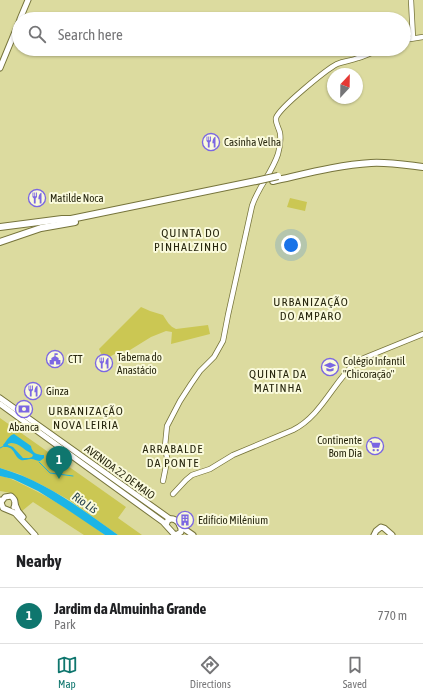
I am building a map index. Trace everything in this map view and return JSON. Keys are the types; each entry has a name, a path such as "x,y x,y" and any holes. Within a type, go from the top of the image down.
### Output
{"highway":[{"path":"0,241 36,230 276,178 342,166 390,163 423,165"},
{"path":"0,241 26,230 71,219 255,183"},
{"path":"0,228 71,219"},
{"path":"0,246 10,240 24,235 60,225"}],"main road":[{"path":"23,12 28,0"},
{"path":"410,0 411,12"},
{"path":"411,13 413,38 423,37"},
{"path":"0,68 12,39"},
{"path":"163,481 167,458 165,446 167,426 191,384 200,371 215,356 222,343 222,337 225,330 254,202 274,164 279,150 280,136 276,120 277,117 287,105 328,70 338,64 364,56"},
{"path":"173,494 190,476 214,467 233,455 293,430 303,423 315,411 355,363 423,334"},
{"name":"AVENIDA 22 DE MAIO","path":"0,398 170,519"},
{"name":"AVENIDA 22 DE MAIO","path":"0,404 166,525"},
{"path":"0,493 13,498 20,514 40,535"},
{"path":"6,496 1,501 3,508 9,510 17,516 35,535"},
{"path":"9,510 13,508 15,504"},
{"path":"180,526 181,531 178,535 170,533 166,525 167,520 172,518 193,535"},
{"path":"374,535 376,530 381,527 392,535"}],"shaded area":[{"path":"290,198 307,202 305,211 287,207"},
{"path":"141,307 163,315 170,325 176,329 208,325 210,334 171,344 172,332 166,331 151,337 130,350 120,351 104,360 99,349"},
{"path":"0,418 126,507 118,518 142,535 118,535 69,500 19,474 0,468"},
{"path":"0,476 7,477 57,502 105,535 84,535 33,502 22,511 15,495 0,491"}],"water":[{"path":"14,434 31,446 35,453 44,455 44,458 40,461 31,459 21,460 18,458 10,448 4,447 3,445","holes":["11,443 16,444 32,454 32,457 23,458 13,447 8,445"]},
{"name":"Rio Lis","path":"0,468 32,480 62,496 118,535 105,535 38,491 13,479 0,476"}],"waterway":[{"path":"0,448 4,446"},
{"path":"39,462 50,473 73,476"}],"place":[{"name":"Casinha Velha","path":"211,142"},
{"name":"Matilde Noca","path":"37,198"},
{"name":"CTT","path":"55,359"},
{"name":"Taberna do Anastácio","path":"104,363"},
{"name":"Colégio Infantil \"Chicoração\"","path":"330,367"},
{"name":"Ginza","path":"33,391"},
{"name":"Abanca","path":"24,409"},
{"name":"Continente Bom Dia","path":"375,446"},
{"name":"Jardim da Almuinha Grande","path":"59,479"},
{"name":"Edifício Milénium","path":"185,520"}],"district":[{"name":"QUINTA DO PINHALZINHO","path":"191,240"},
{"name":"URBANIZAÇÃO DO AMPARO","path":"311,309"},
{"name":"QUINTA DA MATINHA","path":"278,381"},
{"name":"URBANIZAÇÃO NOVA LEIRIA","path":"86,418"},
{"name":"ARRABALDE DA PONTE","path":"173,456"}]}
